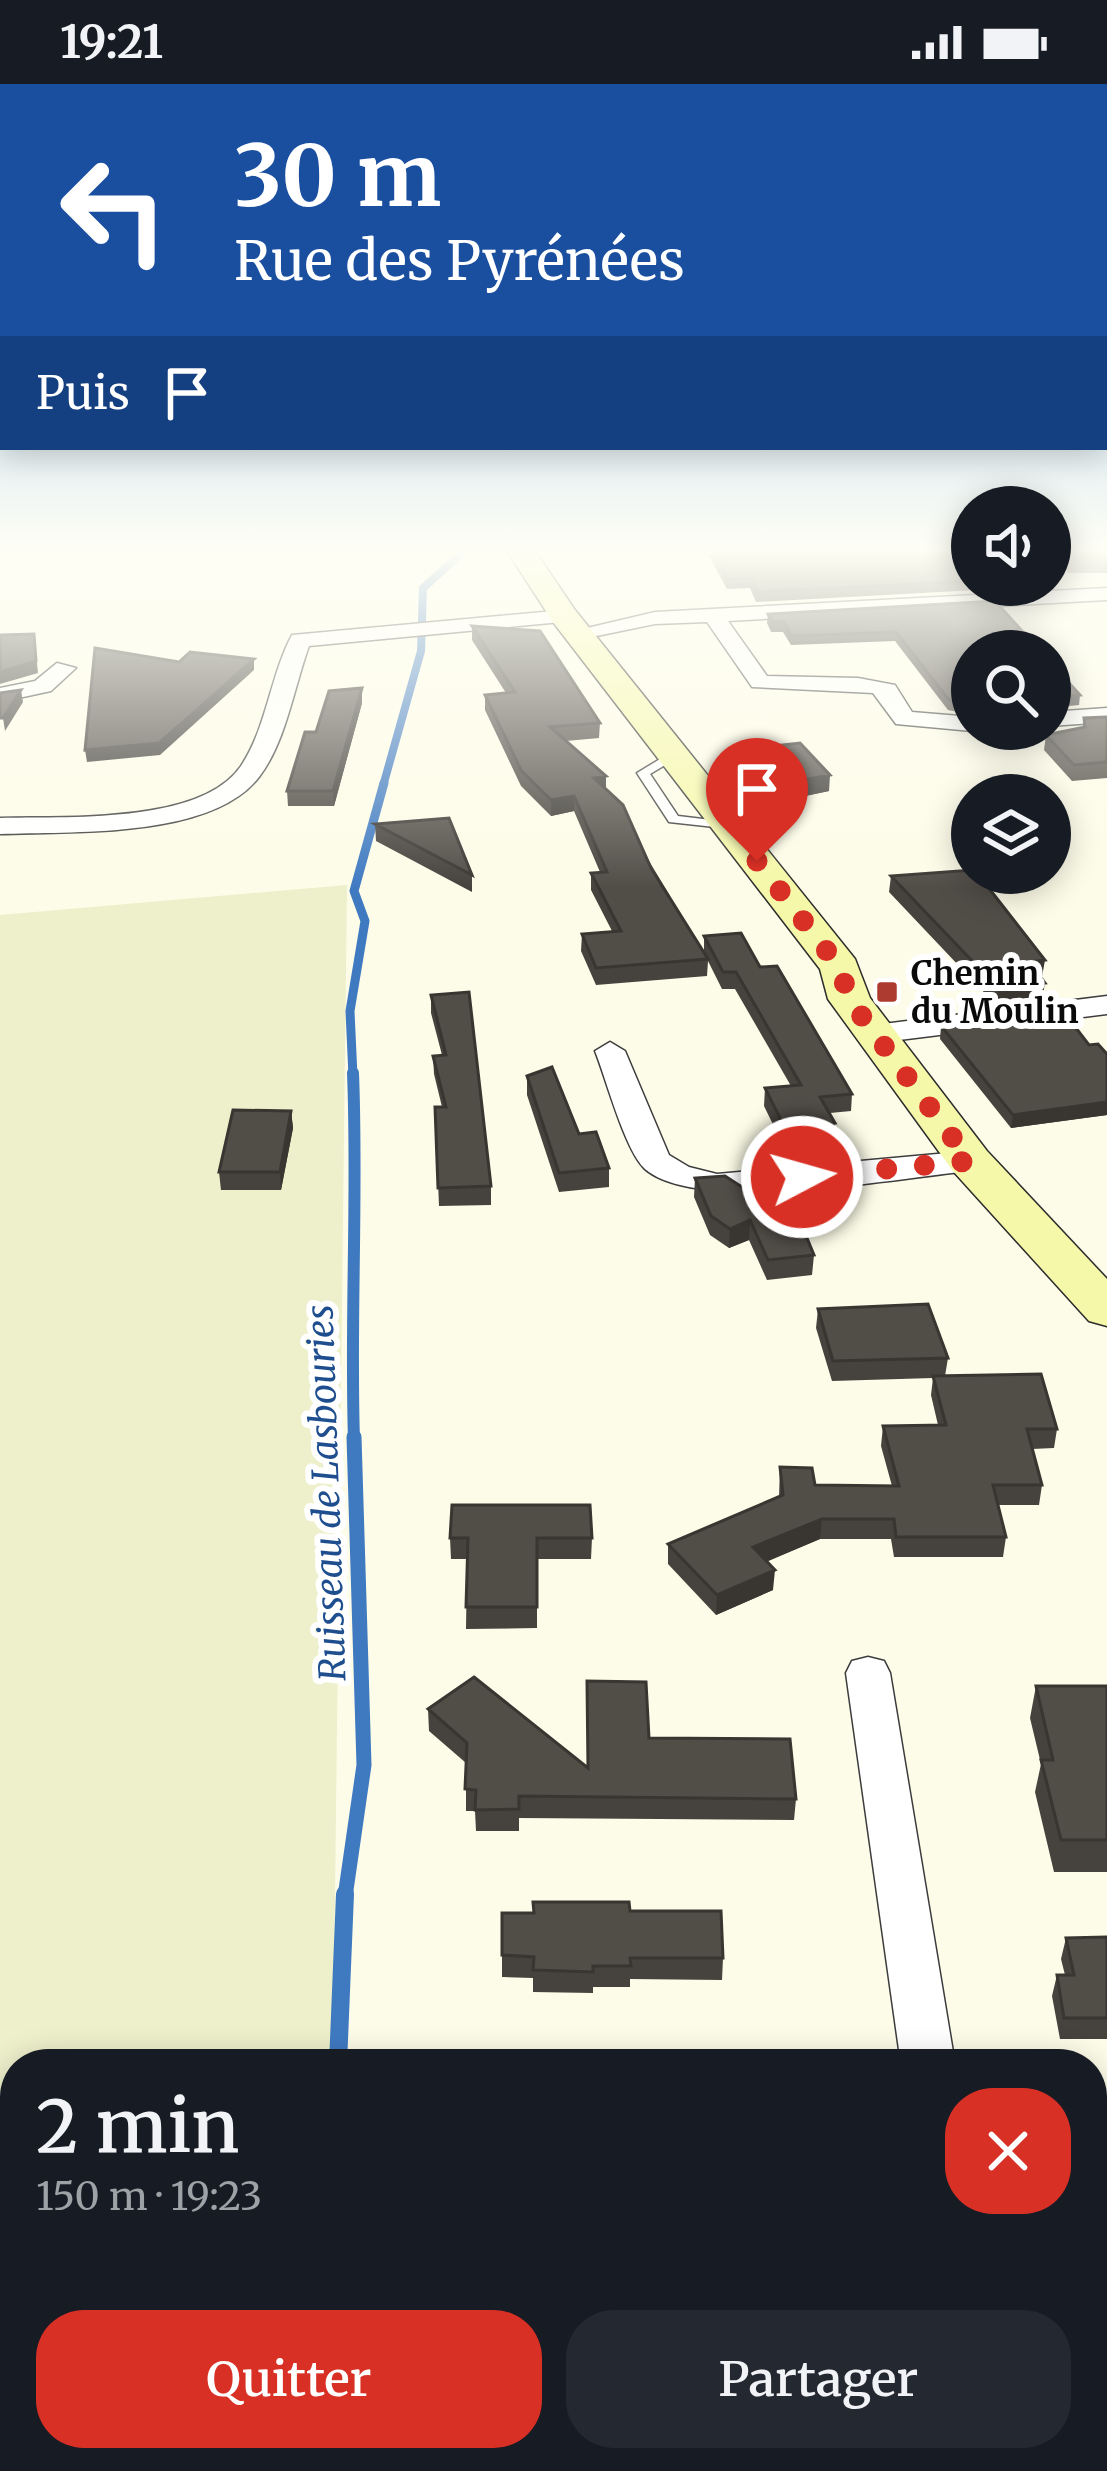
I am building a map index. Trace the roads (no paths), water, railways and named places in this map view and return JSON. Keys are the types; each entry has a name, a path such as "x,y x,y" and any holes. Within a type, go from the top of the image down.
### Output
{"main road":[{"path":"603,665 840,968 849,999 970,1161 1100,1291"}],"street":[{"path":"0,826 145,818 227,792 248,775 290,665"},
{"path":"748,665 760,682 812,690 874,686 887,690 904,719 951,722"},
{"path":"0,695 43,686 65,668"},
{"path":"1071,718 1107,715"},
{"path":"875,1034 1107,1005"},
{"path":"610,1051 655,1160 678,1175 717,1184 970,1161"},
{"path":"868,1673 926,2049"}],"waterway":[{"path":"383,786 417,665"},
{"name":"Ruisseau de Lasbouries","path":"353,1076 350,1011 365,921 354,891 384,783"},
{"name":"Ruisseau de Lasbouries","path":"353,1073 354,1440"},
{"name":"Ruisseau de Lasbouries","path":"345,1897 364,1765 354,1437"},
{"name":"Ruisseau de Lasbouries","path":"339,2049 345,1894"}],"place":[{"name":"Chemin du Moulin","path":"887,992"}]}
